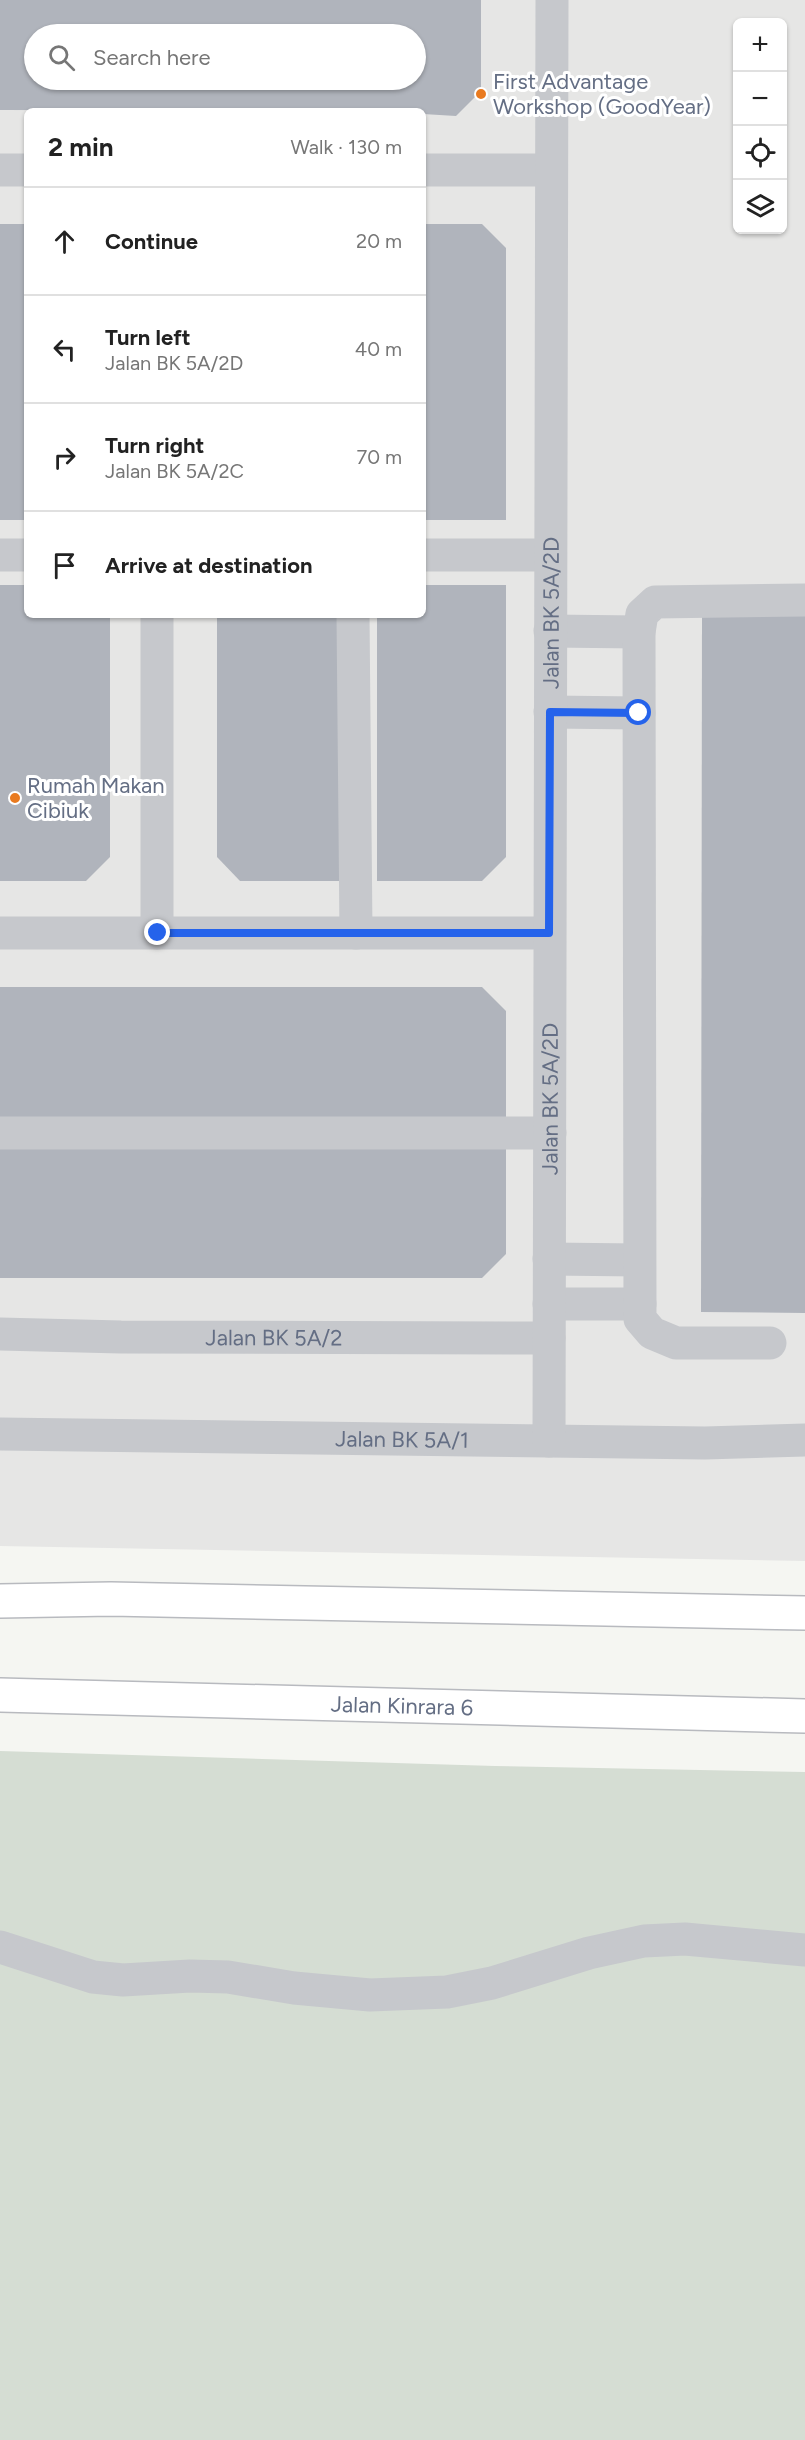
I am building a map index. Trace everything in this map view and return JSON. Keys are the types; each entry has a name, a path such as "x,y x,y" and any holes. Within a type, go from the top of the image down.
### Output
{"main road":[{"path":"0,1601 123,1599 805,1613"},
{"name":"Jalan Kinrara 6","path":"0,1695 805,1716"}],"street":[{"name":"Jalan BK 5A/2D","path":"549,1441 552,0"},
{"path":"0,170 24,170"},
{"path":"426,170 551,170"},
{"path":"0,555 24,555"},
{"path":"426,555 550,555"},
{"path":"770,1343 676,1343 652,1333 640,1319 639,632 642,614 655,602 800,604"},
{"path":"158,618 158,933"},
{"path":"353,618 356,933"},
{"path":"550,631 639,632"},
{"path":"550,712 639,713"},
{"path":"0,933 549,933"},
{"path":"0,1133 550,1132"},
{"path":"549,1259 639,1260"},
{"path":"549,1304 640,1304"},
{"name":"Jalan BK 5A/2","path":"0,1334 133,1337 549,1338"},
{"name":"Jalan BK 5A/1","path":"0,1434 705,1443 805,1440"},
{"path":"0,1947 93,1977 123,1980 190,1976 228,1977 294,1988 370,1995 447,1992 492,1983 590,1953 644,1941 685,1939 805,1950"}],"shaded area":[{"path":"0,0 805,0 805,1561 0,1546"},
{"path":"0,1751 495,1766 805,1772 805,2440 0,2440"}],"building":[{"path":"0,0 481,0 481,91 456,116 426,114 426,108 24,108 24,110 0,110"},
{"path":"0,224 24,224 24,520 0,520"},
{"path":"426,224 482,224 506,248 506,520 426,520"},
{"path":"0,585 24,585 24,618 110,618 110,857 86,881 0,881"},
{"path":"426,585 506,585 506,857 482,881 377,881 377,618 426,618"},
{"path":"702,613 805,614 805,1313 701,1312"},
{"path":"217,618 345,618 345,881 240,881 217,857"},
{"path":"0,987 482,987 506,1011 506,1117 0,1117"},
{"path":"0,1149 506,1149 506,1254 482,1278 0,1278"}],"place":[{"name":"First Advantage Workshop (GoodYear)","path":"481,94"},
{"name":"Rumah Makan Cibiuk","path":"15,798"}],"route":[{"path":"158,933 549,933 550,712 639,713"}]}
